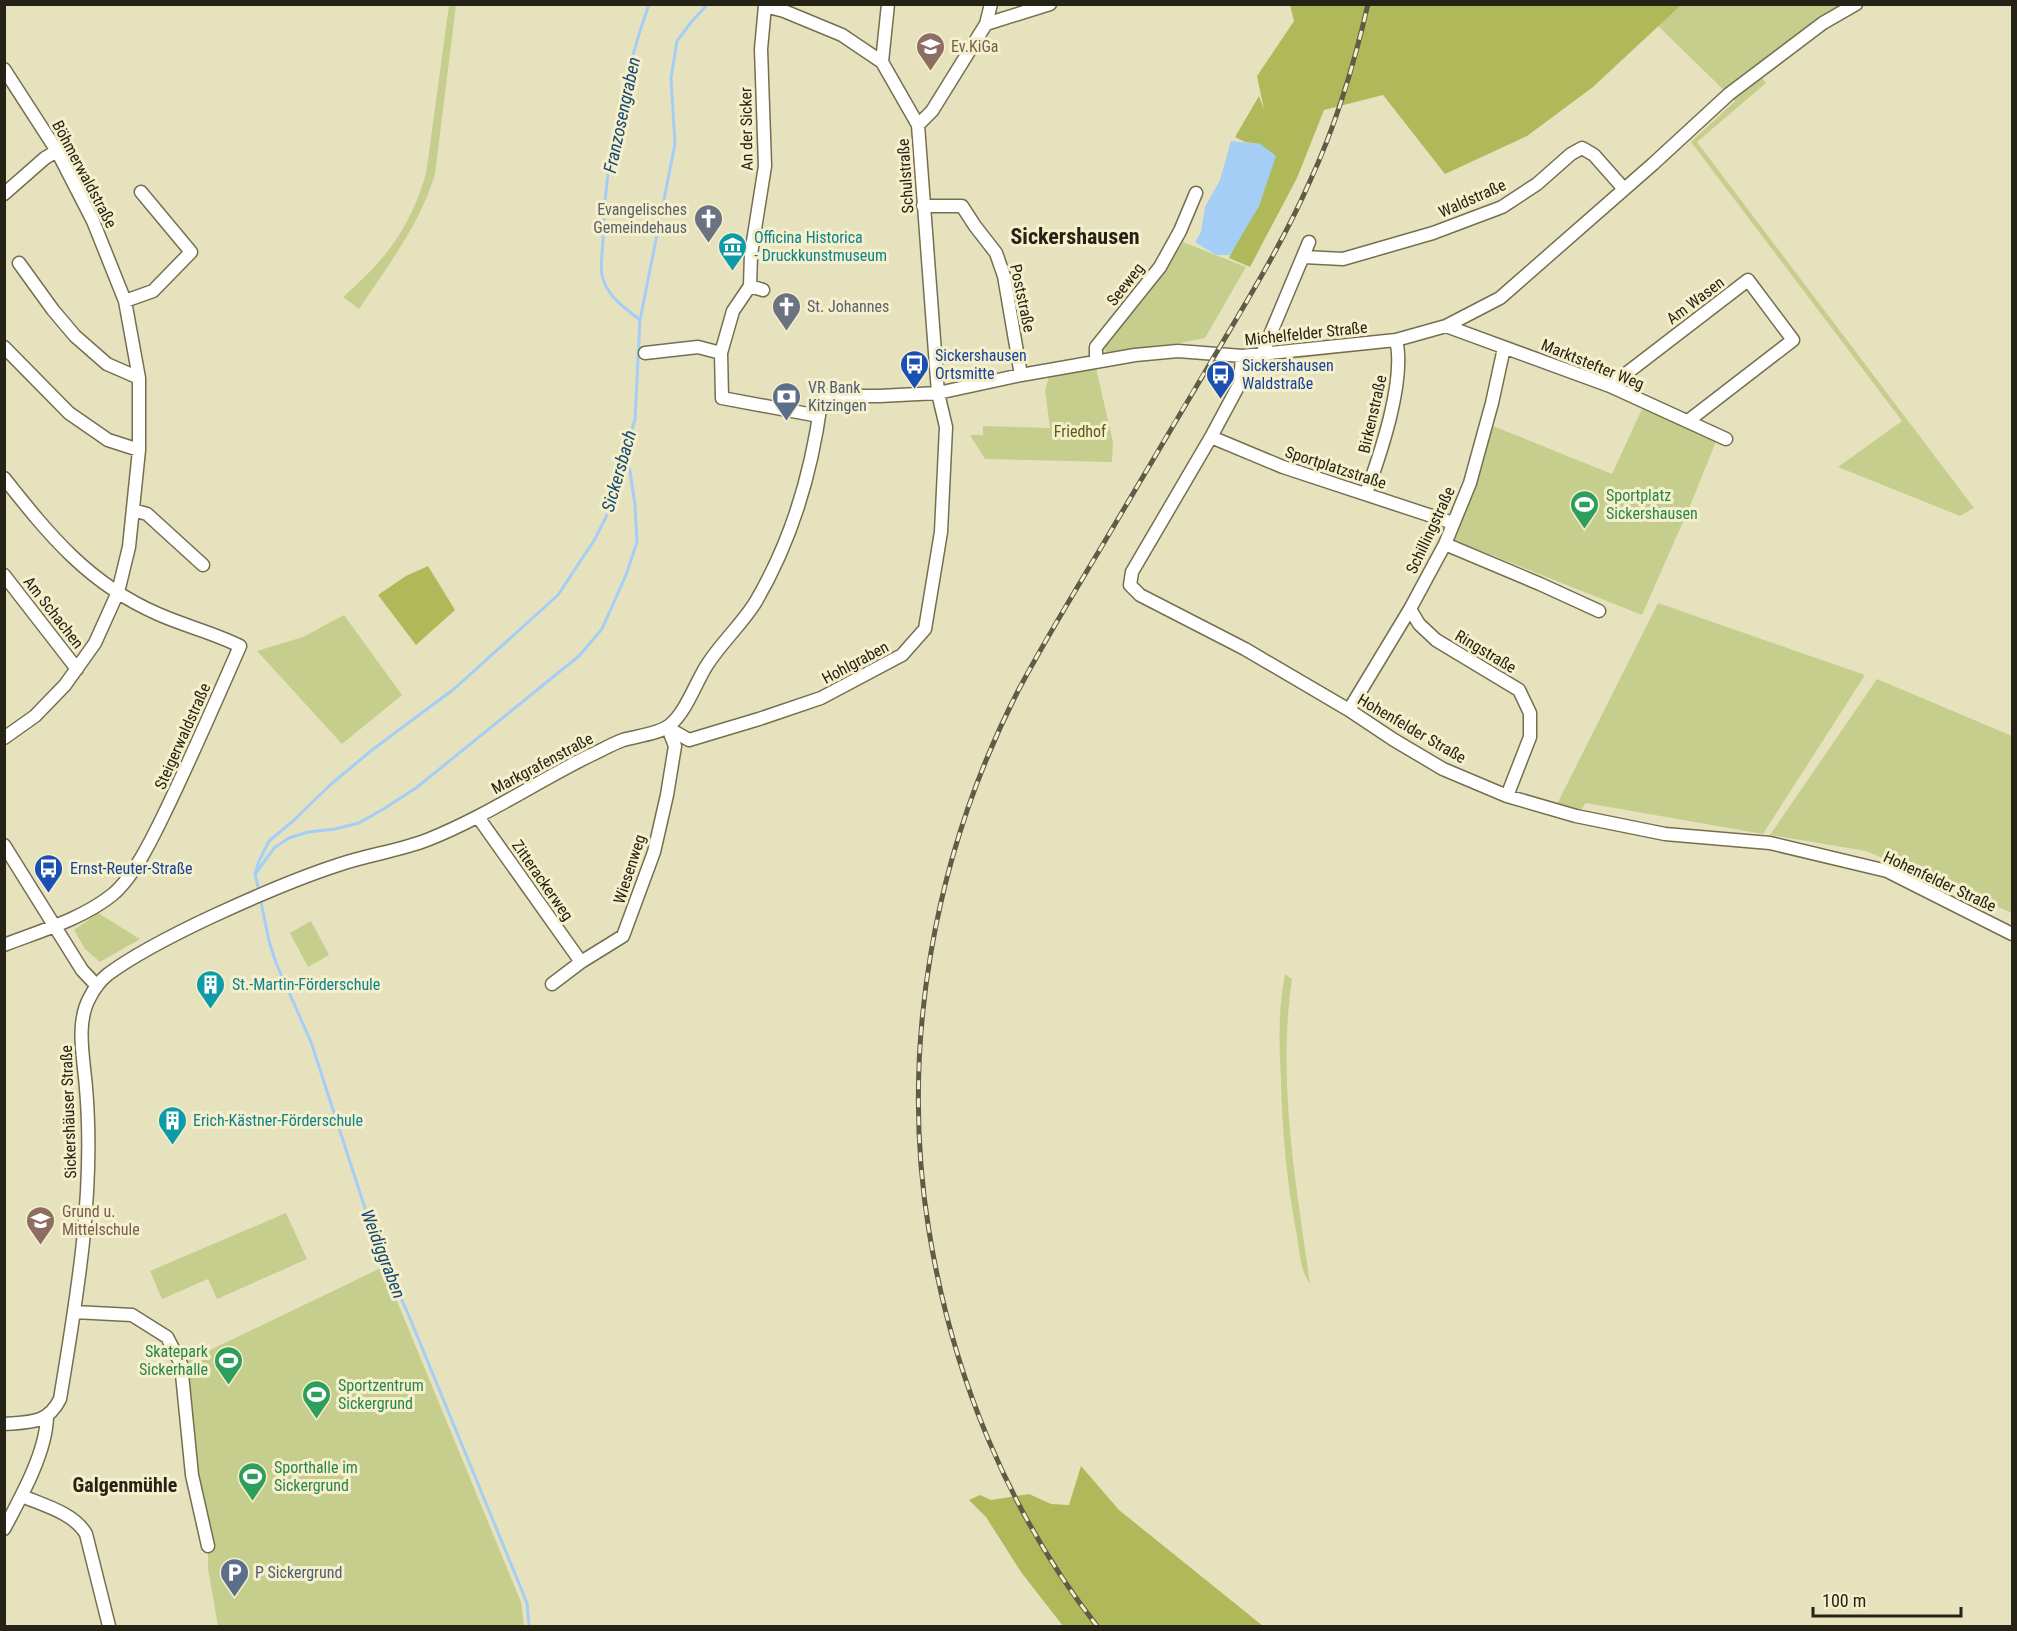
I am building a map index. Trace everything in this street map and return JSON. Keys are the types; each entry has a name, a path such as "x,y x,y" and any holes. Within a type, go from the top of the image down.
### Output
{"street":[{"path":"882,62 888,4"},
{"path":"918,125 939,100 986,24 991,4"},
{"path":"986,24 1050,4"},
{"name":"Michelfelder Straße","path":"819,416 821,402 826,396 938,393 1096,362 1178,351 1242,356 1396,340 1446,326 1500,298 1730,94 1823,23 1856,4"},
{"name":"Schulstraße","path":"765,6 784,11 842,35 882,62 918,125 938,393"},
{"name":"An der Sicker","path":"750,286 751,254 765,166 761,49 765,6"},
{"name":"Böhmerwaldstraße","path":"4,69 57,151 93,221 125,301 139,378 138,450 133,510 129,547 118,592 95,643 77,669 49,703 4,738"},
{"name":"Waldstraße","path":"1304,257 1343,259 1433,233 1502,207 1538,184 1571,154 1582,148 1594,155 1623,189"},
{"path":"4,194 45,158 57,151"},
{"path":"125,301 153,291 191,252 141,192"},
{"name":"Seeweg","path":"1096,362 1096,347 1160,267 1180,231 1196,193"},
{"name":"Poststraße","path":"923,206 962,206 996,253 1004,276 1022,375"},
{"path":"1262,354 1309,242"},
{"path":"19,263 52,310 75,336 107,364 139,378"},
{"name":"Am Wasen","path":"1610,386 1748,280 1793,340 1688,421"},
{"path":"668,728 677,717 706,666 753,607 768,579 782,550 813,453 819,416 722,398 721,353 733,310 750,286 763,290"},
{"name":"Marktstefter Weg","path":"1446,326 1610,386 1726,439"},
{"name":"Birkenstraße","path":"1366,494 1382,451 1400,367 1396,340"},
{"path":"4,347 69,413 108,440 138,450"},
{"path":"645,353 699,347 721,353"},
{"name":"Schillingstraße","path":"1349,710 1410,609 1445,544 1470,483 1504,348"},
{"name":"Hohenfelder Straße","path":"1242,356 1240,383 1132,572 1130,585 1140,595 1245,649 1443,769 1507,796 1576,816 1665,834 1770,843 1887,871 2013,934"},
{"name":"Hohlgraben","path":"668,728 689,740 821,698 902,656 926,629 941,532 946,427 938,393"},
{"name":"Sportplatzstraße","path":"1211,437 1283,467 1453,523"},
{"path":"4,478 62,548 90,573 118,592"},
{"path":"133,510 147,514 203,565"},
{"path":"1445,544 1599,611"},
{"name":"Am Schachen","path":"4,575 77,669"},
{"name":"Steigerwaldstraße","path":"55,924 84,912 113,894 141,858 190,761 240,646 157,613 118,592"},
{"name":"Ringstraße","path":"1410,609 1419,624 1436,640 1519,690 1530,713 1530,737 1507,796"},
{"name":"Markgrafenstraße","path":"97,987 106,976 127,963 194,925 252,898 341,864 425,841 478,817 618,742 668,728"},
{"name":"Wiesenweg","path":"552,984 581,962 623,936 654,852 667,795 675,746 668,728"},
{"name":"Zitterackerweg","path":"478,817 581,962"},
{"path":"4,844 82,970 97,987"},
{"path":"4,945 55,924"},
{"name":"Sickershäuser Straße","path":"4,1529 22,1496 46,1434 47,1417 54,1411 60,1399 74,1312 90,1161 81,1032 84,1008 97,987"},
{"path":"74,1312 132,1315 167,1337 181,1364 192,1475 208,1546"},
{"path":"4,1424 47,1417"},
{"path":"22,1496 81,1525 89,1543 109,1626"}],"green space":[{"path":"449,5 456,5 435,174 412,227 359,309 343,297 372,270 404,228 426,174"},
{"path":"1290,5 1680,6 1593,87 1527,136 1445,174 1383,95 1324,110 1297,178 1250,267 1229,258 1244,228 1259,206 1264,186 1260,144 1245,142 1235,137 1259,96 1264,110 1257,76 1294,21"},
{"path":"1669,5 1856,5 1758,73 1766,83 1697,142 1974,508 1960,516 1838,467 1902,421 1691,142 1735,101 1653,21"},
{"path":"1183,242 1246,267 1205,338 1110,357 1103,348 1166,269"},
{"name":"Friedhof","path":"1096,368 1113,442 1112,462 985,459 970,435 983,435 983,426 1050,428 1045,390 1050,373"},
{"path":"1642,409 1717,439 1642,615 1454,540 1493,426 1612,474"},
{"path":"428,566 455,610 416,645 378,595 406,576"},
{"path":"1658,603 1865,675 1763,834 1586,803 1576,816 1554,810"},
{"path":"344,615 402,695 342,744 257,651 303,637"},
{"path":"1877,679 2012,736 2012,913 1866,851 1770,835"},
{"path":"98,913 140,939 100,962 85,949 74,930"},
{"path":"311,921 329,955 308,967 290,933"},
{"path":"1285,974 1292,979 1287,1055 1290,1132 1310,1284 1301,1261 1290,1197 1284,1138 1280,1027"},
{"path":"286,1213 307,1259 217,1299 208,1279 162,1299 150,1271"},
{"name":"Sportzentrum Sickergrund","path":"383,1267 521,1602 524,1626 218,1626 208,1569 208,1546 181,1364"},
{"path":"1081,1466 1119,1510 1263,1626 1063,1626 1021,1572 986,1517 969,1500 980,1495 991,1500 1029,1494 1051,1504 1069,1505"}],"water":[{"path":"1231,141 1260,144 1276,156 1259,206 1230,255 1216,255 1195,242 1201,232 1205,207 1220,180"}],"waterway":[{"name":"Franzosengraben","path":"640,320 617,301 608,289 604,283 601,262 607,179 617,119 631,61 649,4"},
{"name":"Sickersbach","path":"259,891 255,874 269,841 372,750 454,689 558,595 595,539 611,507 635,419 640,320 675,144 671,78 677,41 708,4"},
{"path":"256,873 274,848 289,838 308,832 359,823 416,788 579,656 602,629 626,575 637,542 635,505 630,471 625,458"},
{"name":"Weidiggraben","path":"260,897 276,963 311,1042 376,1242 409,1316 527,1603 529,1626"}],"railway":[{"path":"1097,1626 1065,1582 1036,1536 1011,1489 988,1439 952,1337 929,1231 921,1162 918,1092 922,1022 931,953 945,884 965,817 989,752 1038,654 1245,305 1290,223 1336,116 1357,50 1368,4"}],"place":[{"name":"Ev.KiGa","path":"930,72"},
{"name":"Evangelisches Gemeindehaus","path":"708,244"},
{"name":"Officina Historica - Druckkunstmuseum","path":"733,272"},
{"name":"St. Johannes","path":"786,332"},
{"name":"Sickershausen Ortsmitte","path":"914,390"},
{"name":"Sickershausen Waldstraße","path":"1221,400"},
{"name":"VR Bank Kitzingen","path":"787,422"},
{"name":"Sportplatz Sickershausen","path":"1585,530"},
{"name":"Ernst-Reuter-Straße","path":"49,894"},
{"name":"St.-Martin-Förderschule","path":"211,1010"},
{"name":"Erich-Kästner-Förderschule","path":"172,1146"},
{"name":"Grund u. Mittelschule","path":"41,1246"},
{"name":"Skatepark Sickerhalle","path":"229,1386"},
{"name":"Sportzentrum Sickergrund","path":"317,1420"},
{"name":"Sporthalle im Sickergrund","path":"253,1502"},
{"name":"P Sickergrund","path":"234,1598"}],"district":[{"name":"Sickershausen","path":"1075,236"},
{"name":"Galgenmühle","path":"125,1485"}]}
